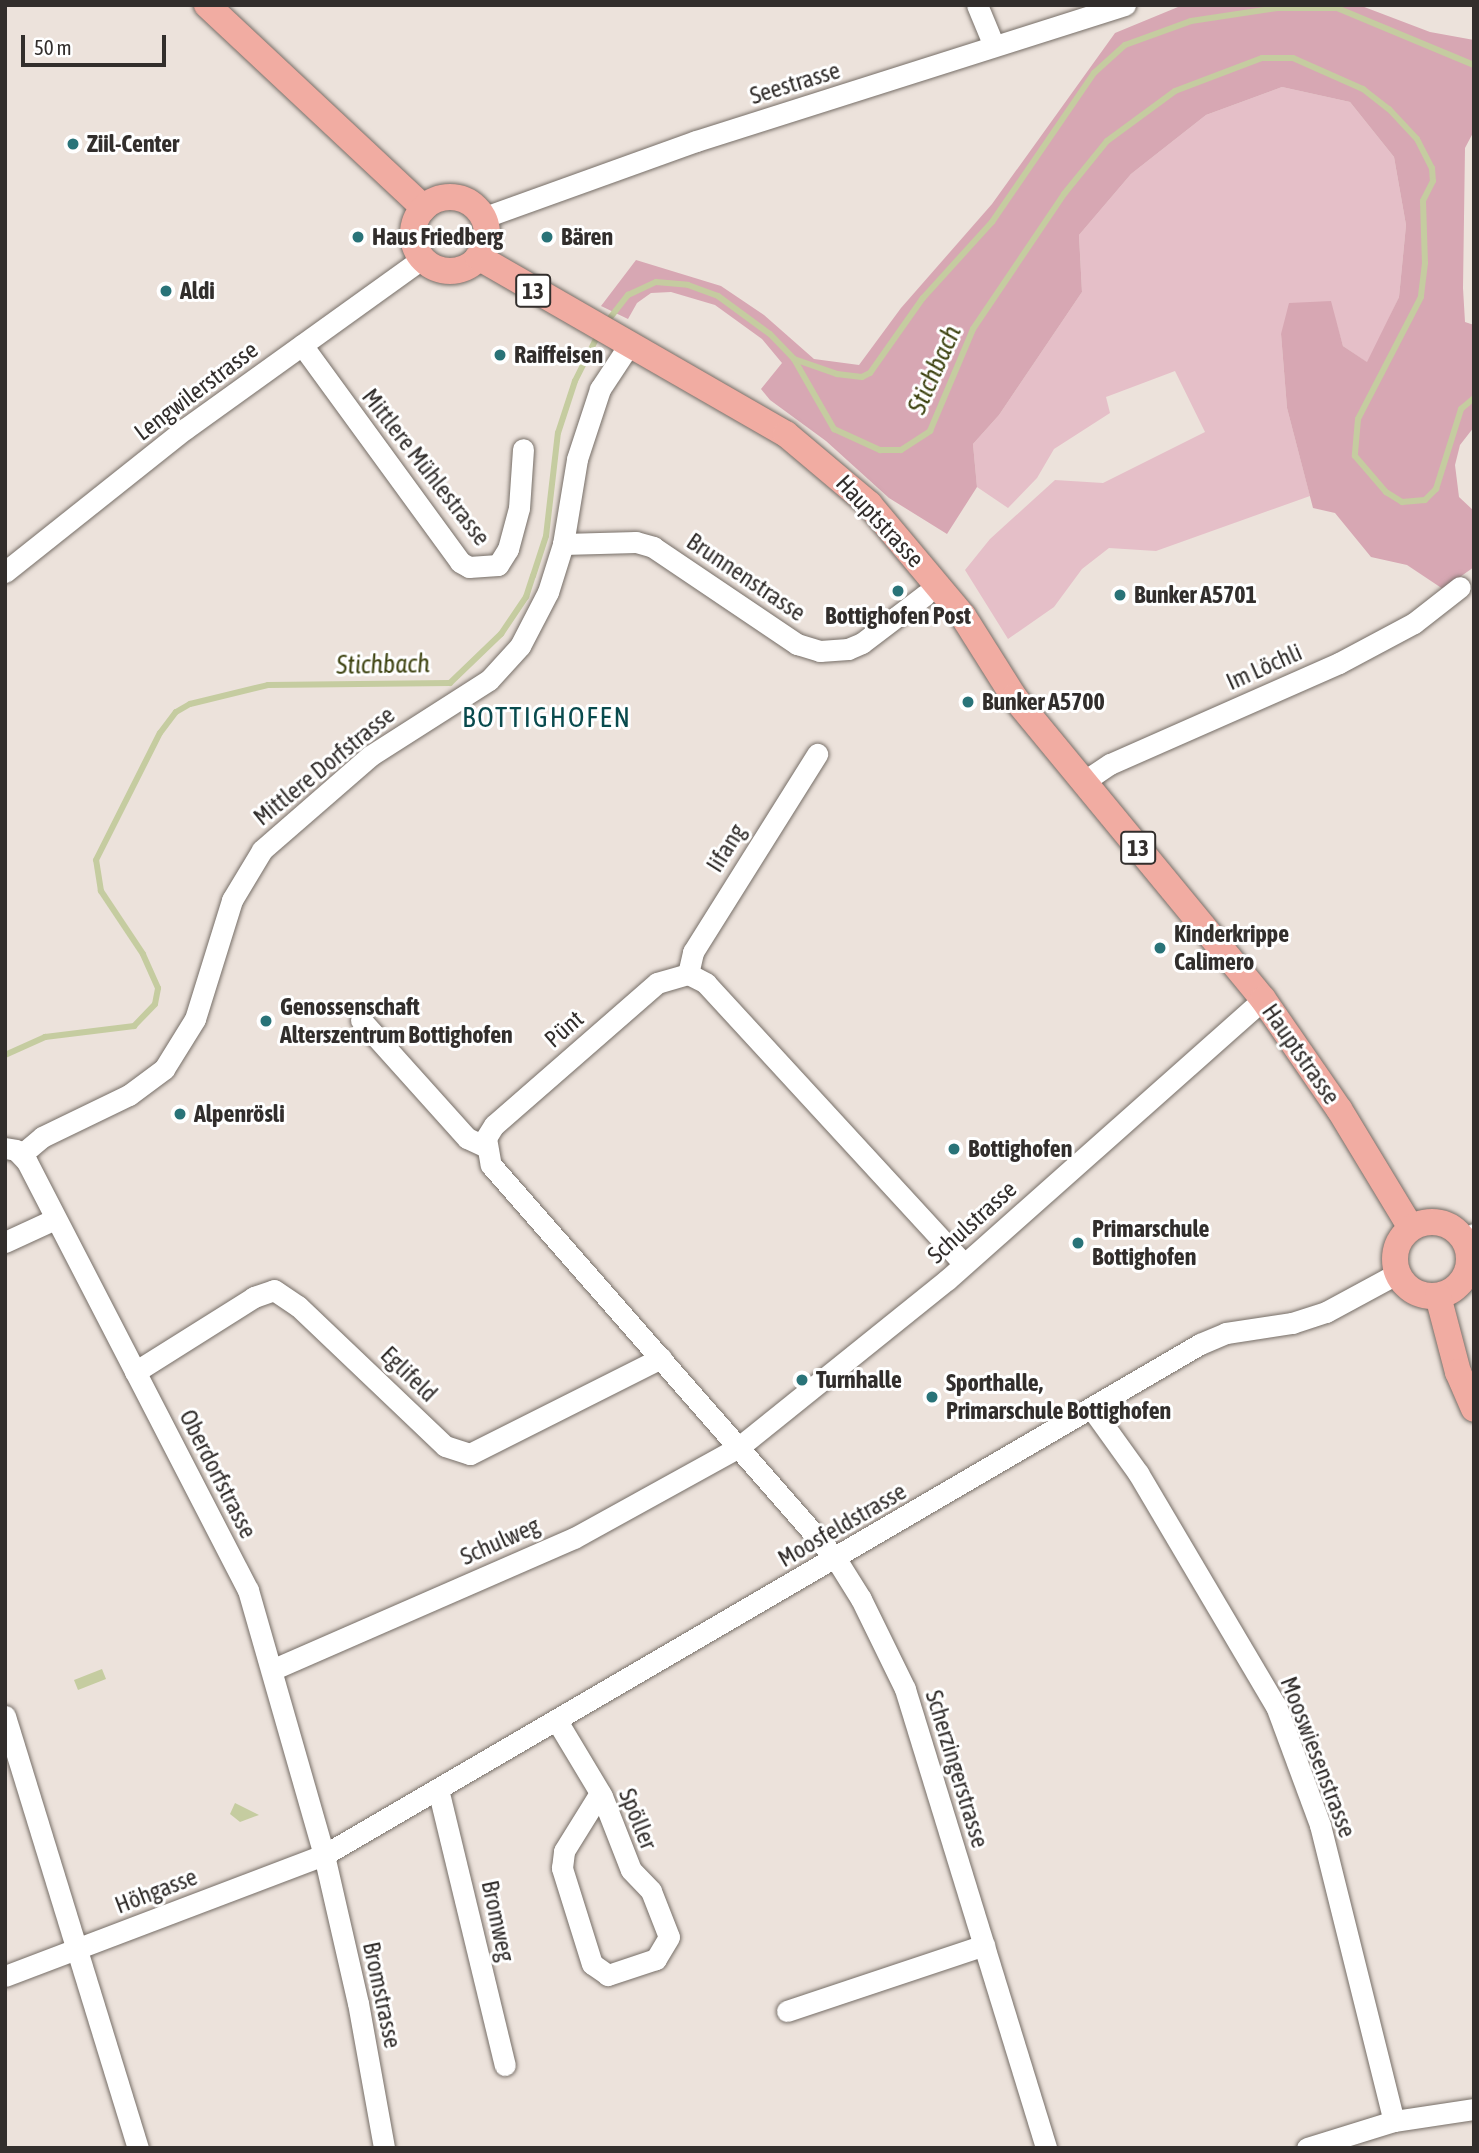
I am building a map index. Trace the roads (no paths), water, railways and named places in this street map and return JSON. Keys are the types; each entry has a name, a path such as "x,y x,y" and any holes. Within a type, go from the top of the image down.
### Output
{"main road":[{"path":"212,7 424,208"},
{"path":"451,197 469,203 482,218 486,238 478,257 464,268 446,271 422,258 413,233 424,208 451,197"},
{"name":"Hauptstrasse","path":"478,257 786,434 869,504 963,616 989,663 1083,782 1263,999 1339,1109 1411,1228"},
{"name":"Hauptstrasse","path":"740,408 821,478 970,650 989,663"},
{"path":"1434,1221 1447,1224 1469,1237 1470,1264 1466,1275 1449,1293 1438,1296 1409,1289 1398,1273 1398,1243 1411,1228 1434,1221"},
{"path":"1438,1296 1474,1409"}],"street":[{"path":"976,5 994,46"},
{"name":"Seestrasse","path":"482,218 696,141 1125,5"},
{"name":"Lengwilerstrasse","path":"5,572 186,429 422,258"},
{"name":"Mittlere Dorfstrasse","path":"14,1151 129,1095 164,1069 195,1019 232,900 251,863 305,809 370,757 489,680 506,663 535,621 563,544 585,435 600,389 622,341"},
{"name":"Mittlere Mühlestrasse","path":"302,345 460,562 469,567 498,565 508,549 519,508 523,449"},
{"name":"Brunnenstrasse","path":"563,544 636,542 653,547 797,644 820,651 849,649 862,643 925,595"},
{"name":"Im Löchli","path":"1083,782 1110,764 1339,663 1414,623 1460,587"},
{"name":"Iifang","path":"688,974 693,952 817,754"},
{"path":"688,974 706,983 964,1264"},
{"name":"Pünt","path":"484,1146 494,1125 657,983 688,974"},
{"name":"Schulstrasse","path":"739,1447 964,1264 1263,999"},
{"path":"361,1020 467,1138 484,1146 491,1165 739,1447"},
{"name":"Oberdorfstrasse","path":"14,1151 55,1219 247,1590 274,1669 324,1855"},
{"path":"5,1242 55,1219"},
{"name":"Moosfeldstrasse","path":"324,1855 1211,1339 1313,1317 1398,1273"},
{"name":"Eglifeld","path":"135,1371 254,1297 274,1290 298,1306 445,1446 470,1454 661,1358"},
{"name":"Mooswiesenstrasse","path":"1092,1409 1146,1485 1276,1706 1320,1825 1394,2122"},
{"name":"Scherzingerstrasse","path":"739,1447 836,1559 883,1639 905,1689 1046,2148"},
{"name":"Schulweg","path":"274,1669 574,1538 739,1447"},
{"path":"5,1716 138,2148"},
{"name":"Spöller","path":"556,1721 600,1793 631,1870 651,1891 669,1937 656,1959 618,1974 600,1973 593,1964 562,1858 600,1793"},
{"name":"Bromweg","path":"438,1789 505,2065"},
{"name":"Höhgasse","path":"5,1976 324,1855"},
{"name":"Bromstrasse","path":"324,1855 358,2003 384,2148"},
{"path":"787,2011 984,1945"},
{"path":"1307,2148 1394,2122 1474,2109"}],"waterway":[{"path":"794,359 837,374 862,377 870,373 923,298 992,222 1094,73 1125,45 1191,21 1277,8 1337,8 1474,65"},
{"name":"Stichbach","path":"606,323 628,295 656,282 688,285 718,296 770,334 794,359 834,429 880,450 901,450 930,431 973,329 1064,194 1107,141 1175,91 1262,58 1293,58 1363,89 1389,109 1417,139 1432,168 1433,181 1423,201 1425,263 1421,297 1358,419 1355,456 1386,492 1402,502 1425,500 1436,489 1461,409 1474,398"},
{"name":"Stichbach","path":"5,1055 45,1037 134,1026 155,1004 158,988 143,954 101,891 96,860 160,733 176,712 190,704 268,685 450,683 501,634 526,597 546,536 558,433 575,381 598,335"}],"place":[{"name":"Ziil-Center","path":"73,144"},
{"name":"Haus Friedberg","path":"358,237"},
{"name":"Bären","path":"547,237"},
{"name":"Aldi","path":"166,291"},
{"name":"Raiffeisen","path":"500,355"},
{"name":"Bottighofen Post","path":"898,591"},
{"name":"Bunker A5701","path":"1120,595"},
{"name":"Bunker A5700","path":"968,702"},
{"name":"Kinderkrippe Calimero","path":"1160,948"},
{"name":"Genossenschaft Alterszentrum Bottighofen","path":"266,1021"},
{"name":"Alpenrösli","path":"180,1114"},
{"name":"Bottighofen","path":"954,1149"},
{"name":"Primarschule Bottighofen","path":"1078,1243"},
{"name":"Turnhalle","path":"802,1380"},
{"name":"Sporthalle, Primarschule Bottighofen","path":"932,1397"}],"district":[{"name":"BOTTIGHOFEN","path":"547,717"}]}
